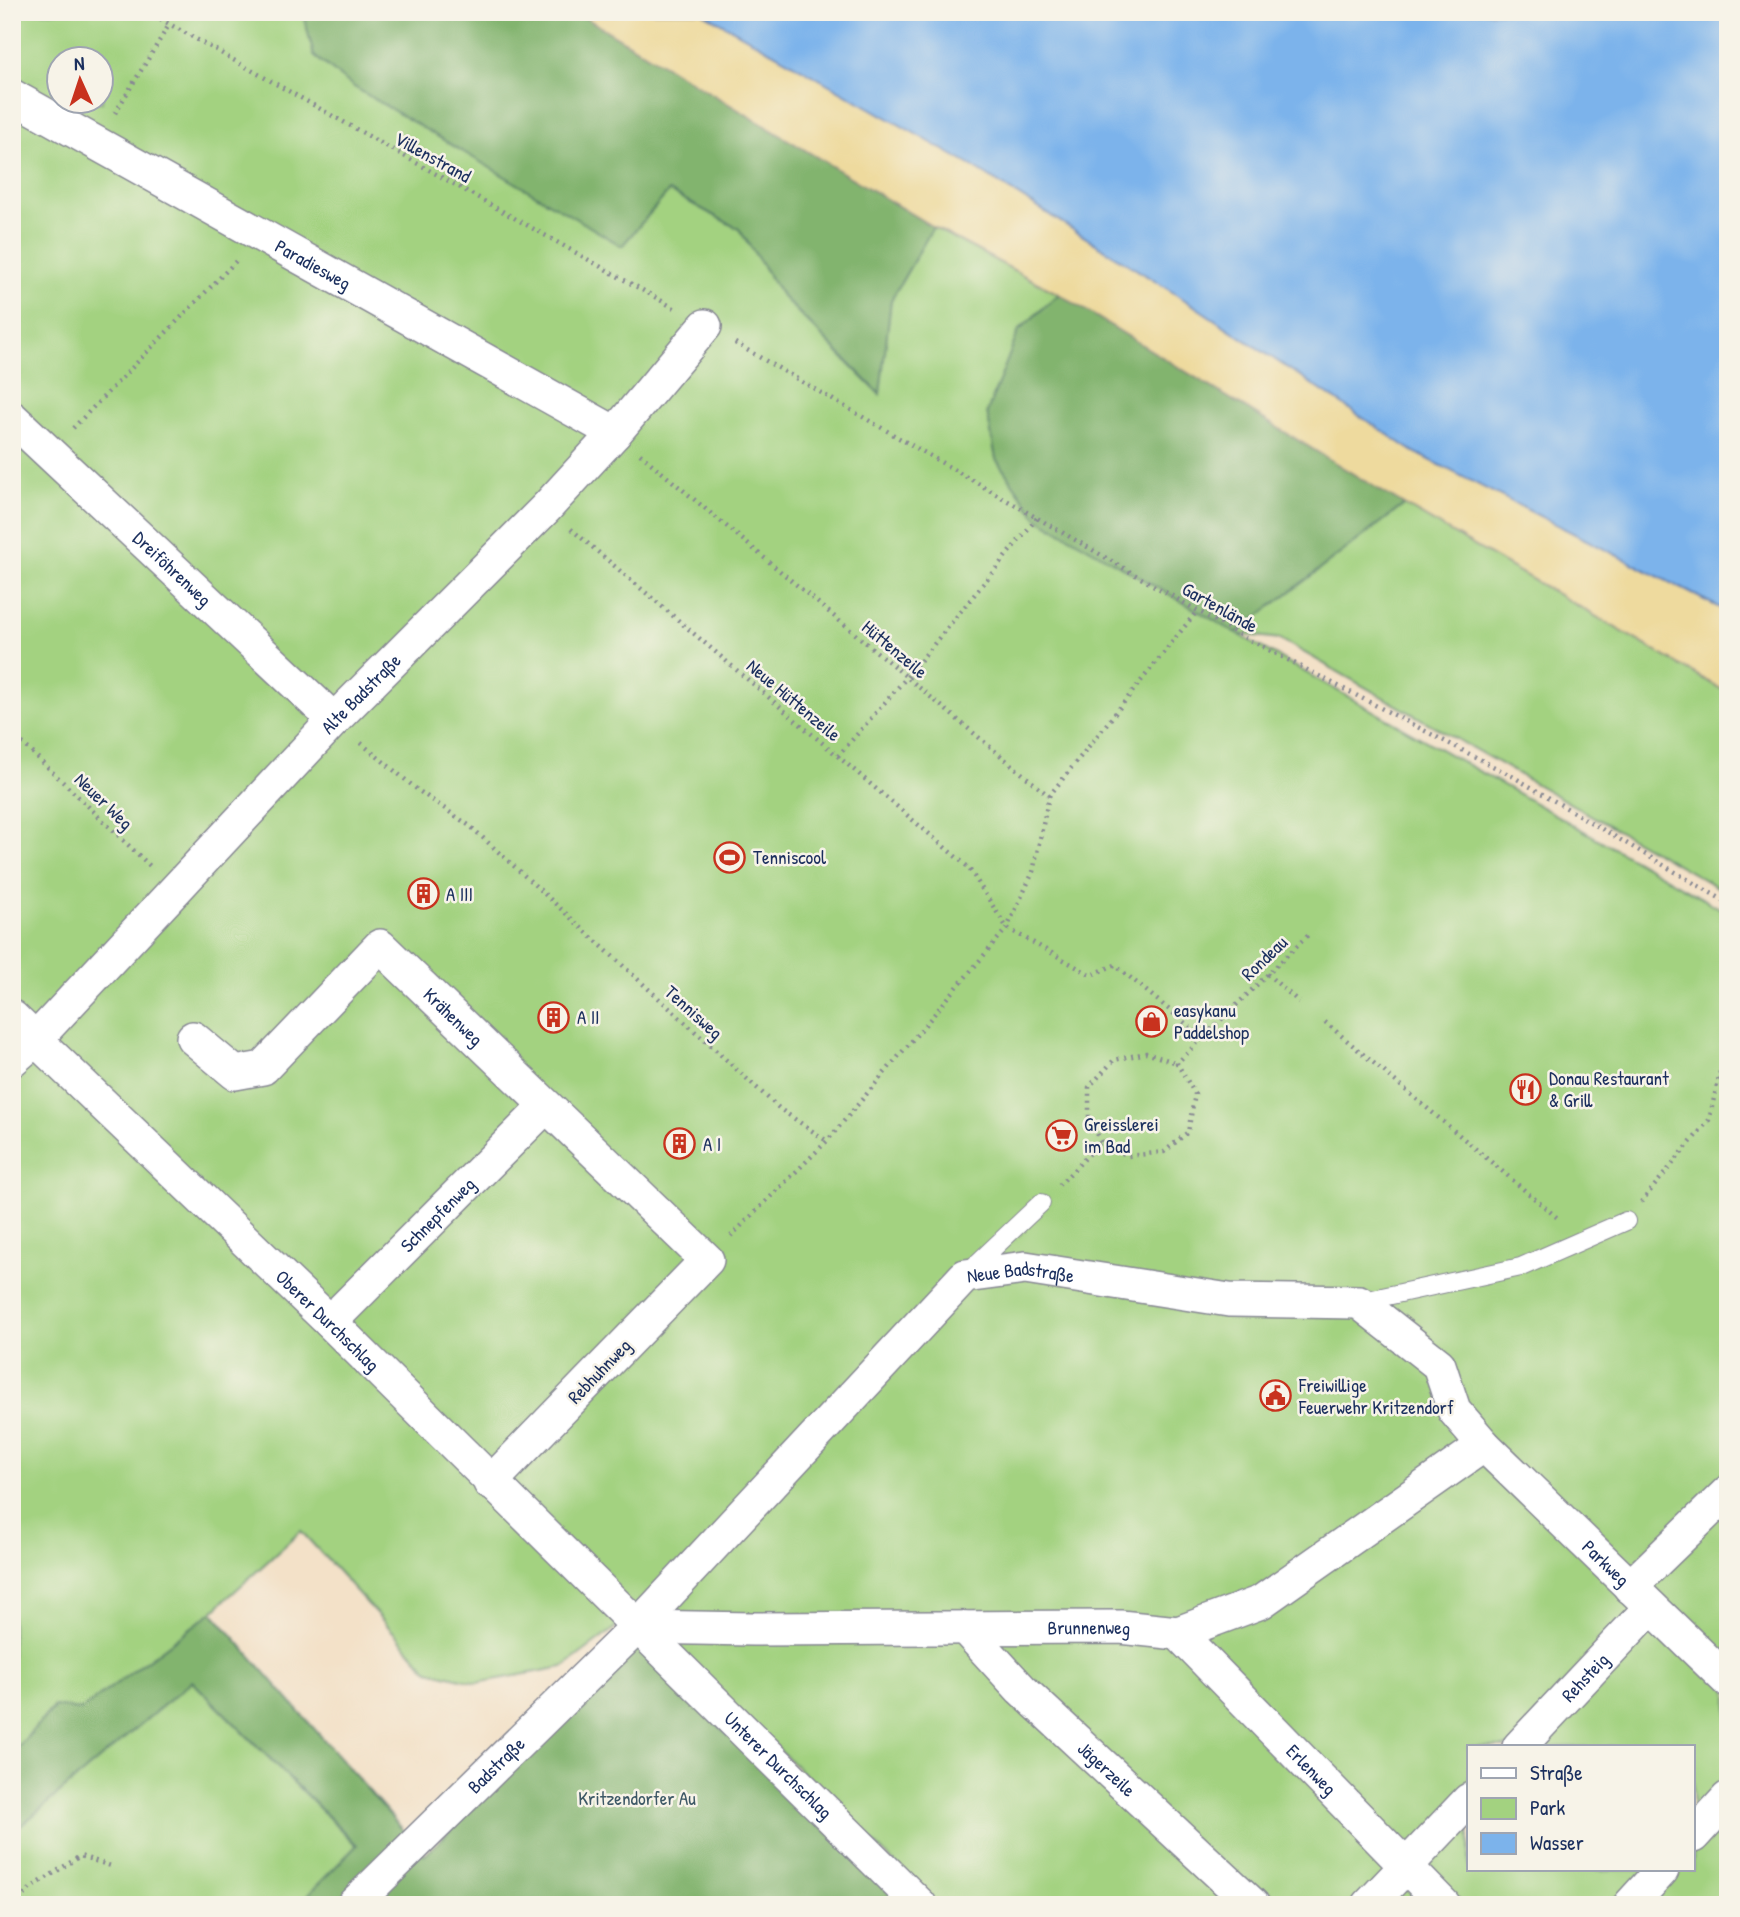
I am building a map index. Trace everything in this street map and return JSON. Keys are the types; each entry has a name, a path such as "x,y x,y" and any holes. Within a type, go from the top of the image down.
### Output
{"street":[{"name":"Paradiesweg","path":"12,96 615,433"},
{"name":"Alte Badstraße","path":"20,1039 176,890 334,720 547,508 615,433 705,326"},
{"name":"Dreiföhrenweg","path":"12,418 334,720"},
{"name":"Krähenweg","path":"193,1038 235,1073 263,1068 380,947 707,1260"},
{"name":"Oberer Durchschlag","path":"20,1039 330,1322 637,1627"},
{"name":"Schnepfenweg","path":"330,1322 546,1106"},
{"name":"Rebhuhnweg","path":"490,1483 707,1260"},
{"name":"Neue Badstraße","path":"637,1627 965,1276 1025,1268 1229,1300 1359,1302"},
{"path":"1359,1302 1438,1365 1454,1410 1484,1445"},
{"name":"Brunnenweg","path":"637,1627 1120,1627 1178,1633 1261,1602 1484,1445"},
{"name":"Parkweg","path":"1484,1445 1728,1681"},
{"name":"Rehsteig","path":"1520,1745 1728,1492"},
{"name":"Badstraße","path":"353,1905 637,1627"},
{"name":"Unterer Durchschlag","path":"637,1627 920,1905"},
{"name":"Jägerzeile","path":"965,1628 1021,1689 1253,1905"},
{"name":"Erlenweg","path":"1178,1633 1444,1905"},
{"path":"1694,1835 1728,1798"},
{"path":"1369,1905 1467,1802"},
{"path":"1630,1905 1661,1871"}],"lane":[{"path":"965,1276 1041,1203"},
{"path":"1359,1302 1521,1267 1626,1221"}],"path":[{"name":"Villenstrand","path":"148,12 705,326"},
{"path":"96,144 169,24"},
{"path":"49,453 261,236"},
{"name":"Gartenlände","path":"705,326 1236,633 1512,776 1728,903"},
{"name":"Hüttenzeile","path":"615,433 1049,796"},
{"name":"Neue Hüttenzeile","path":"547,508 968,867 1007,928"},
{"path":"838,755 907,677 1037,518"},
{"path":"707,1260 827,1141 1007,928 1033,872 1049,796 1197,611"},
{"name":"Tennisweg","path":"334,720 419,792 470,826 780,1109 827,1141"},
{"name":"Neuer Weg","path":"12,733 176,890"},
{"path":"1007,928 1091,975 1115,965 1202,1037"},
{"name":"Rondeau","path":"1177,1063 1311,932"},
{"path":"1267,974 1299,1002"},
{"path":"1325,1021 1583,1240"},
{"path":"1626,1221 1709,1120 1728,1037"},
{"path":"1146,1053 1177,1063 1195,1094 1188,1132 1164,1152 1128,1156 1101,1142 1089,1116 1089,1087 1114,1060 1146,1053"},
{"path":"1041,1203 1101,1142"},
{"path":"14,1905 31,1888 80,1856 114,1867"}],"green space":[{"path":"12,12 303,12 314,56 354,87 622,245 669,191 739,229 783,297 879,394 891,300 933,227 1059,294 1019,330 1236,633 1404,505 1728,693 1728,893 1280,639 1238,634 1728,913 1728,1905 937,1905 638,1611 563,1667 477,1683 429,1671 301,1531 212,1612 81,1710 54,1706 12,1754"},
{"path":"303,12 576,12 933,227 891,300 880,394 783,297 739,229 669,191 622,246 354,87 314,56"},
{"path":"1059,294 1404,505 1236,633 1037,518 996,459 987,412 1019,330"},
{"name":"Kritzendorfer Au","path":"212,1612 425,1855 637,1646 902,1905 298,1905 357,1845 192,1681 12,1833 12,1754 55,1706 81,1710"},
{"path":"192,1681 357,1846 298,1905 12,1905 12,1833"}],"sand":[{"path":"576,12 702,12 972,166 1193,305 1414,452 1728,612 1728,693 1404,505 1059,294 933,227"}],"water":[{"path":"702,12 1728,12 1728,612 1414,452 1193,305 972,166"}],"place":[{"name":"Tenniscool","path":"730,857"},
{"name":"A III","path":"423,894"},
{"name":"A II","path":"554,1017"},
{"name":"easykanu Paddelshop","path":"1151,1021"},
{"name":"Donau Restaurant & Grill","path":"1526,1089"},
{"name":"Greisslerei im Bad","path":"1061,1135"},
{"name":"A I","path":"680,1144"},
{"name":"Freiwillige Feuerwehr Kritzendorf","path":"1276,1396"}]}
